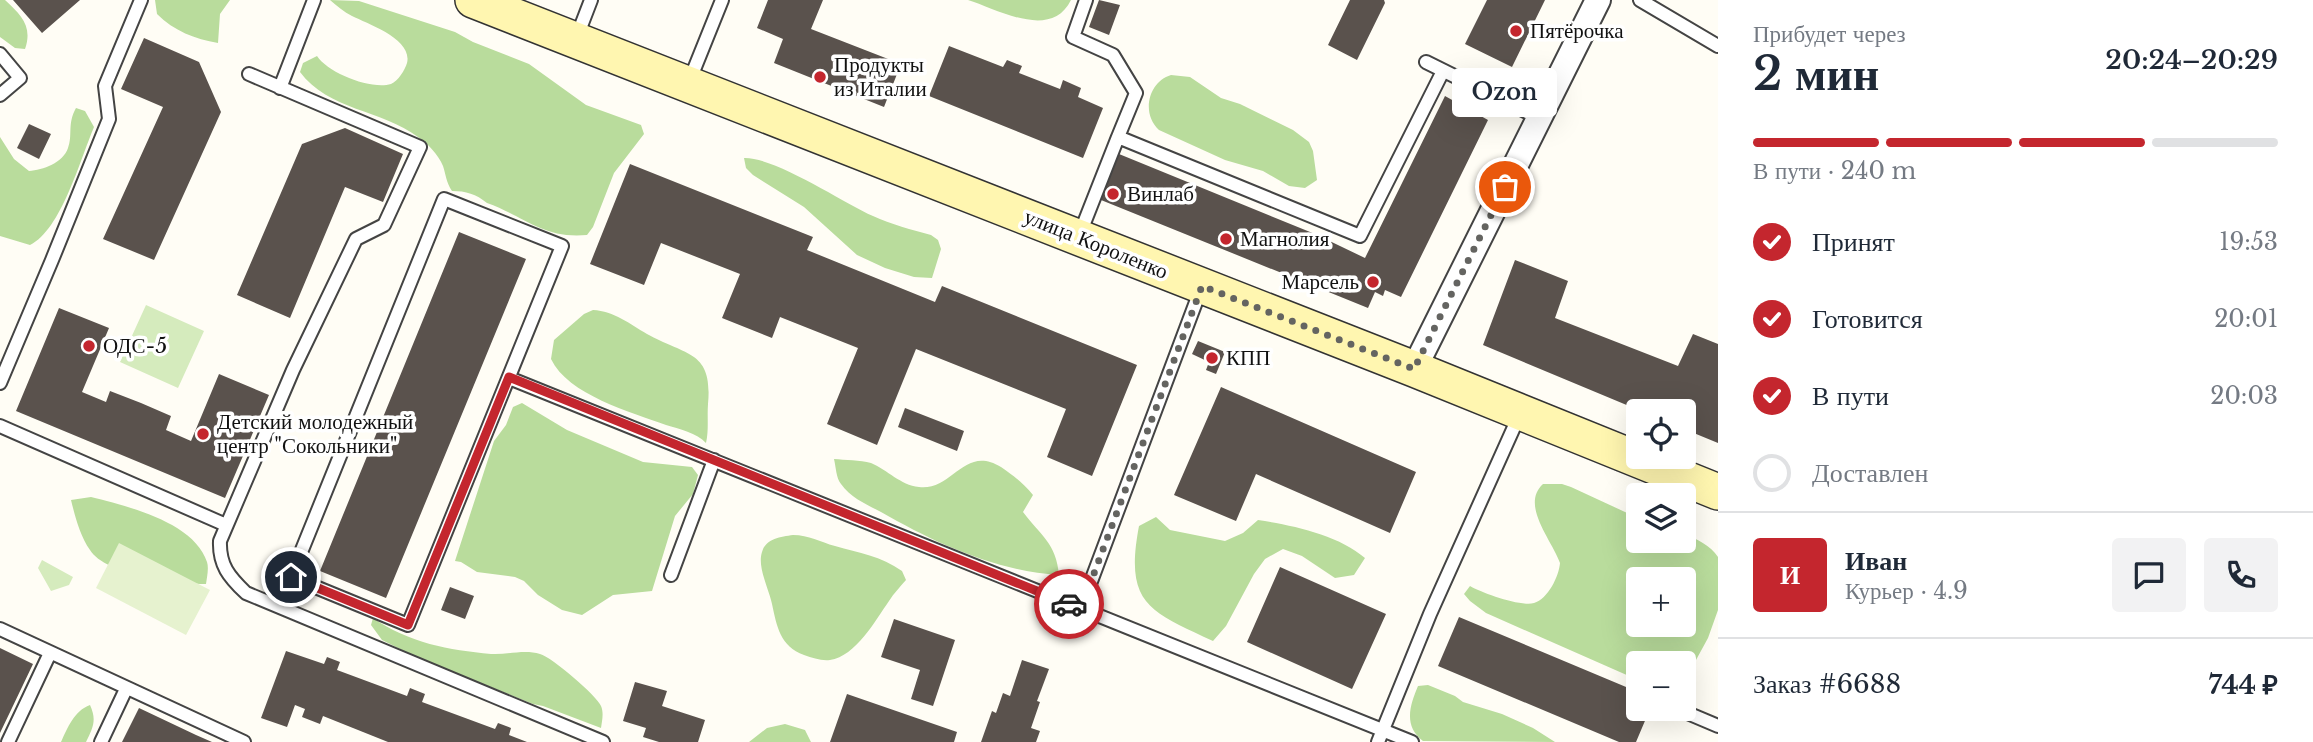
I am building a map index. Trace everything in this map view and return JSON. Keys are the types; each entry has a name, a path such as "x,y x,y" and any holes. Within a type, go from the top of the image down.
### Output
{"street":[{"name":"улица Короленко","path":"473,0 1414,369 1718,492"},
{"path":"1414,369 1598,0"}],"lane":[{"path":"0,383 108,119 105,86 141,0"},
{"path":"280,88 314,0"},
{"path":"576,41 591,0"},
{"path":"689,83 722,0"},
{"path":"1078,237 1136,93 1113,55 1073,37 1086,0"},
{"path":"1640,0 1718,46"},
{"path":"0,54 20,78 0,95"},
{"path":"1426,62 1539,118"},
{"path":"1118,137 1360,236 1443,71"},
{"path":"249,74 420,147 384,225 356,239 293,370 220,541 220,556 228,575 246,593 603,742"},
{"path":"444,199 562,246 509,377 408,625 291,577 444,199"},
{"path":"1081,608 1202,286"},
{"path":"509,377 1081,608 1380,736 1412,742"},
{"path":"1380,736 1430,614 1521,412"},
{"path":"0,426 226,525"},
{"path":"671,575 714,460"},
{"path":"0,629 244,742"},
{"path":"8,742 50,653"},
{"path":"101,742 126,689"},
{"path":"1696,717 1718,726"}],"green space":[{"path":"0,0 5,0 24,22 28,34 25,49 15,48 0,37"},
{"path":"155,0 230,0 220,14 218,43 193,37 170,25 157,14"},
{"path":"330,0 359,1 455,32 529,64 586,105 641,125 644,134 614,173 593,227 587,235 558,234 535,226 475,195 452,191 441,162 422,140 404,128 340,102 312,85 300,72 303,63 317,56 340,74 373,85 394,83 407,63 407,54 396,40 349,14"},
{"path":"968,0 1071,0 1062,12 1051,19 1037,20 1008,15"},
{"path":"1171,75 1190,77 1221,98 1240,104 1293,130 1309,142 1317,180 1305,188 1289,186 1263,171 1225,160 1159,130 1150,116 1150,99 1157,84"},
{"path":"76,108 85,111 94,127 60,210 41,237 30,245 0,236 0,137 14,159 29,171 46,167 57,162 65,153"},
{"path":"744,158 790,172 873,216 931,235 938,240 941,249 932,278 914,277 857,255 804,207 753,175 746,168"},
{"path":"146,305 204,331 178,388 120,362"},
{"path":"593,310 622,319 694,357 701,364 708,386 706,443 688,432 602,401 571,383 559,372 551,359 554,340 584,314"},
{"path":"522,403 567,430 643,462 692,467 698,475 693,494 675,516 652,591 613,595 582,615 562,610 515,577 477,572 455,561 494,441 506,425 513,407"},
{"path":"834,459 871,463 912,486 919,487 941,482 977,461 988,461 1001,467 1033,495 1023,512 1051,547 1059,575 1012,568 944,545 849,493 839,482"},
{"path":"1543,484 1562,484 1626,512 1626,553 1696,553 1696,540 1715,553 1718,557 1718,610 1708,638 1696,660 1696,651 1626,651 1626,675 1486,613 1470,601 1464,594 1470,586 1502,599 1528,604 1539,601 1548,592 1560,563 1540,523 1535,502 1537,492"},
{"path":"91,497 158,518 188,536 200,548 207,562 206,584 126,572 98,559 83,539 71,500"},
{"path":"1156,517 1170,530 1225,541 1243,533 1258,520 1285,525 1329,537 1365,558 1354,575 1335,578 1302,556 1283,549 1265,559 1226,626 1213,641 1158,612 1147,602 1139,589 1135,573 1135,552 1139,526"},
{"path":"793,535 809,537 878,558 902,571 906,580 864,636 839,657 820,660 804,655 785,641 778,628 761,558 764,547 770,541"},
{"path":"119,543 210,590 186,635 96,588"},
{"path":"42,560 73,577 69,585 51,591 38,568"},
{"path":"373,618 401,634 445,647 491,654 540,654 574,677 598,701 603,717 601,728 416,657 382,640 371,625"},
{"path":"1428,685 1463,702 1502,714 1533,728 1555,742 1423,741 1413,729 1410,715 1418,686"},
{"path":"90,705 93,724 86,742 61,742 76,715"},
{"path":"785,724 805,730 811,742 749,742 767,728"}],"building":[{"path":"13,0 80,0 42,33"},
{"path":"768,0 823,0 811,29 901,64 884,107 774,63 783,39 757,28"},
{"path":"1099,0 1120,5 1109,35 1089,27"},
{"path":"1350,0 1384,0 1385,3 1357,60 1328,45"},
{"path":"1487,0 1545,0 1512,67 1465,44"},
{"path":"144,38 199,62 221,112 154,260 103,239 163,107 121,89"},
{"path":"949,46 1003,67 1007,60 1022,66 1019,73 1060,89 1063,80 1081,88 1078,97 1103,108 1083,158 929,96"},
{"path":"1445,96 1488,120 1401,297 1385,290 1383,296 1375,292 1368,308 1101,200 1119,154 1315,234 1365,258"},
{"path":"29,124 51,134 39,159 17,148"},
{"path":"345,128 403,154 383,202 345,187 290,318 237,295 302,144"},
{"path":"630,164 813,237 807,250 935,302 942,286 1137,365 1092,476 1047,457 1066,409 916,349 877,445 827,424 858,348 780,317 772,338 722,318 740,274 661,243 644,285 590,264"},
{"path":"459,232 526,259 386,598 320,571"},
{"path":"1515,260 1568,281 1555,318 1678,366 1693,334 1718,344 1718,443 1696,434 1696,399 1626,399 1626,405 1483,345"},
{"path":"59,308 109,328 82,392 106,402 110,391 171,416 166,430 191,441 219,374 269,395 225,498 16,411"},
{"name":"КПП","path":"1198,341 1225,352 1216,374 1206,370 1209,362 1192,354"},
{"path":"1221,387 1416,472 1390,533 1256,474 1236,521 1174,495"},
{"path":"905,408 964,431 957,451 898,427"},
{"path":"1280,567 1386,614 1352,689 1247,642"},
{"path":"450,587 474,596 465,619 441,610"},
{"path":"1459,617 1626,687 1626,721 1645,721 1636,742 1619,742 1438,666"},
{"path":"894,619 955,640 933,706 911,699 920,670 881,657"},
{"path":"0,648 33,664 0,733"},
{"path":"286,651 324,664 327,657 340,662 337,670 407,696 410,688 425,694 422,702 495,729 498,723 511,728 509,735 527,742 388,742 323,716 320,724 302,717 305,709 295,705 287,727 261,718"},
{"path":"1022,660 1049,669 1037,701 1040,702 1031,728 1040,731 1036,742 981,742 992,711 996,713 1003,693 1010,696"},
{"path":"635,682 667,691 662,706 705,720 698,742 659,742 643,737 646,728 623,721"},
{"path":"847,694 957,732 954,742 830,742"},
{"path":"139,708 196,735 212,742 122,742"}],"way so far":[{"path":"1069,604 1081,608 1202,286 1414,369 1505,187"}],"place":[{"name":"Пятёрочка","path":"1516,31"},
{"name":"Продукты из Италии","path":"820,77"},
{"name":"Ozon","path":"1505,187"},
{"name":"Винлаб","path":"1113,194"},
{"name":"Магнолия","path":"1226,239"},
{"name":"Марсель","path":"1373,282"},
{"name":"ОДС-5","path":"89,346"},
{"name":"КПП","path":"1212,358"},
{"name":"Детский молодежный центр \"Сокольники\"","path":"203,434"}],"route":[{"path":"291,577 408,625 509,377 1069,604"}]}
